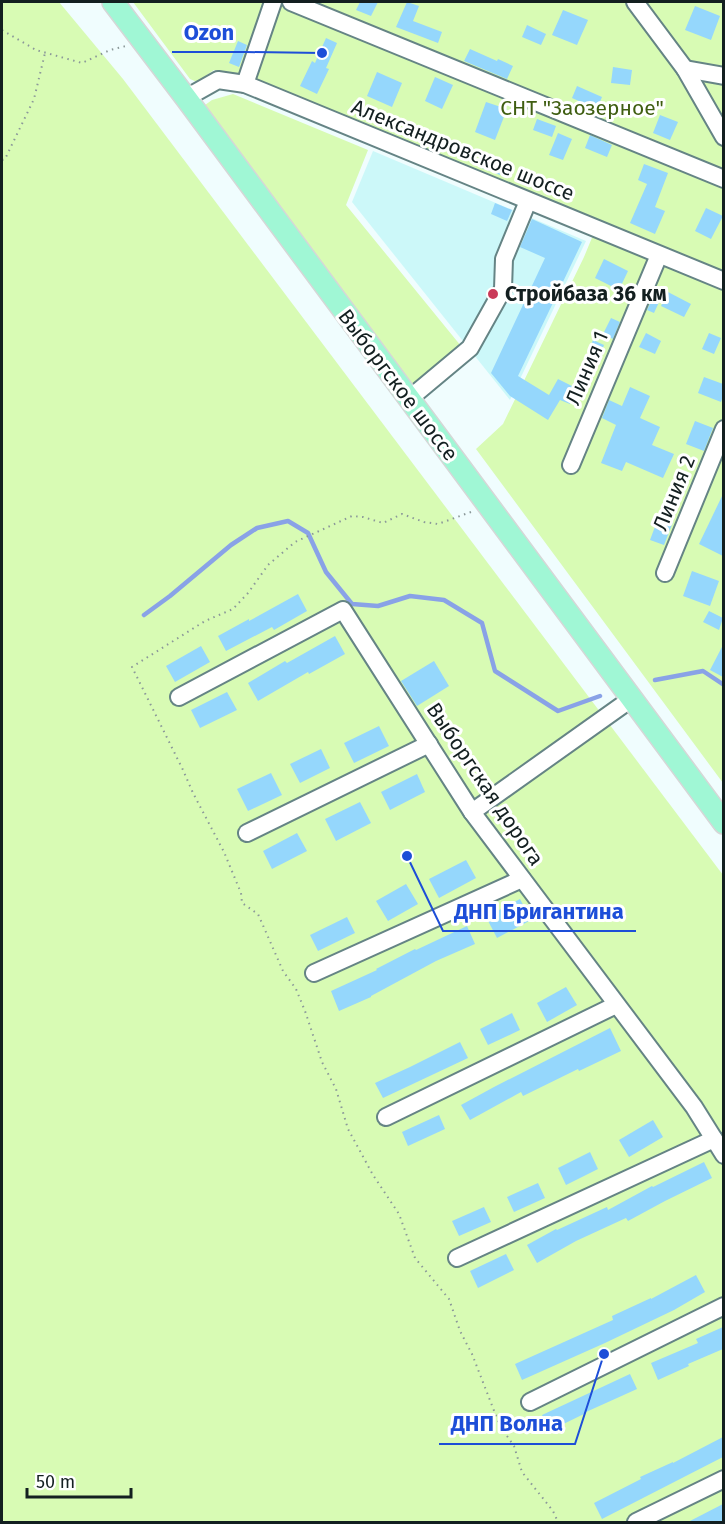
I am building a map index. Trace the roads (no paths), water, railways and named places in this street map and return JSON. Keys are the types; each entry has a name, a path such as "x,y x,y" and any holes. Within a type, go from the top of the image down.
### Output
{"main road":[{"name":"Выборгское шоссе","path":"112,2 186,98 723,823"}],"street":[{"path":"244,84 273,2"},
{"path":"291,2 723,179"},
{"path":"635,2 685,69 723,137"},
{"path":"685,69 723,76"},
{"name":"Александровское шоссе","path":"186,98 218,80 244,84 723,281"},
{"path":"409,399 470,348 503,289 504,259 528,201"},
{"name":"Линия 1","path":"570,465 659,255"},
{"name":"Линия 2","path":"665,573 723,429"},
{"name":"Выборгская дорога","path":"179,697 343,610 472,812 694,1107 723,1155"},
{"path":"472,812 631,699"},
{"path":"247,833 429,744"},
{"path":"314,973 522,879"},
{"path":"386,1117 616,1005"},
{"path":"457,1257 714,1139"},
{"path":"530,1402 723,1306"},
{"path":"636,1522 723,1479"}],"waterway":[{"path":"144,615 231,545 257,528 288,521 308,533 326,572 352,604 378,606 410,596 444,600 482,623 495,671 558,711 600,696"},
{"path":"655,680 703,671 724,685"}],"place":[{"name":"Ozon","path":"322,53"},
{"name":"Стройбаза 36 км","path":"493,294"},
{"name":"ДНП Бригантина","path":"407,856"},
{"name":"ДНП Волна","path":"604,1354"}],"park label":[{"name":"СНТ \"Заозерное\"","path":"582,108"}]}
